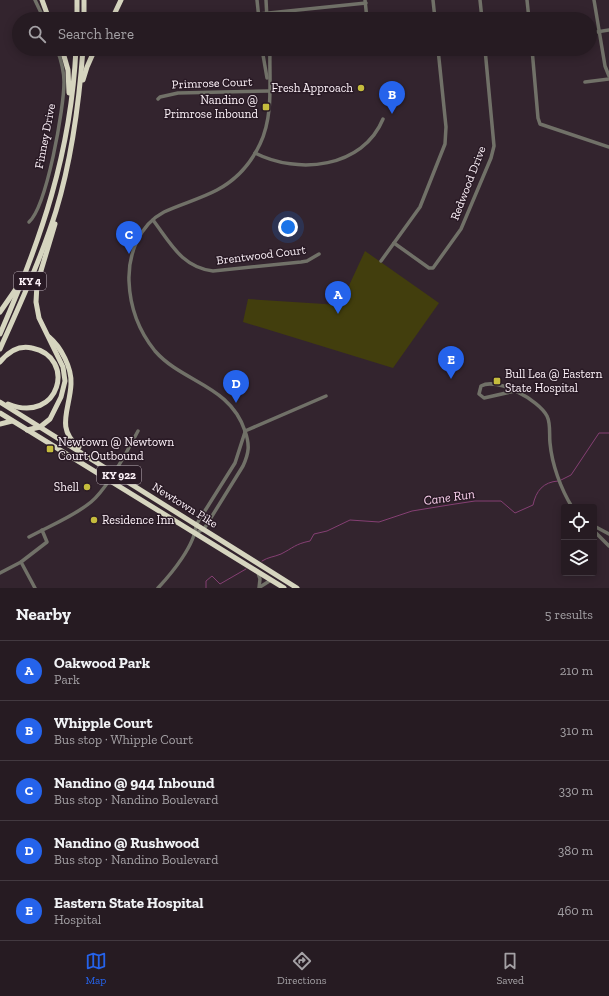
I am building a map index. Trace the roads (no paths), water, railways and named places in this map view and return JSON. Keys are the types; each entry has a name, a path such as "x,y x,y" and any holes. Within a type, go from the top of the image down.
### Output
{"highway":[{"path":"42,0 46,12"},
{"path":"77,0 77,12"},
{"path":"84,0 84,12"},
{"path":"115,12 121,0"},
{"path":"64,56 70,81 69,122"},
{"name":"KY 4","path":"0,334 29,268 51,203 69,122 75,56"},
{"name":"KY 4","path":"0,350 33,273 56,211 72,141 80,91 82,56"},
{"path":"80,91 92,56"},
{"path":"27,430 40,427 54,412 65,381 64,367 36,310 36,292 56,221 56,211"},
{"path":"0,312 29,268"},
{"path":"48,337 64,359 71,378 65,424 66,432 74,443 98,463"},
{"path":"0,362 16,349 25,347 35,348 44,352 51,358 56,366 58,377 54,393 48,401 39,406 21,408 0,402"},
{"name":"Newtown Pike","path":"0,402 297,588"},
{"name":"Newtown Pike","path":"0,413 284,588"},
{"path":"0,424 6,421 14,421"}],"street":[{"path":"36,0 41,12"},
{"path":"257,0 258,12"},
{"path":"266,0 267,12"},
{"path":"433,0 434,12"},
{"path":"480,0 481,12"},
{"path":"527,0 528,12"},
{"path":"594,0 596,12"},
{"path":"284,12 366,2 367,12"},
{"path":"585,82 609,77 605,66 597,19"},
{"path":"599,32 609,30"},
{"name":"Finney Drive","path":"29,222 36,214 43,194 54,148 61,106 63,73 59,56"},
{"path":"264,56 268,70"},
{"path":"196,533 204,529 246,459 249,445 241,419 231,404 165,360 144,337 136,322 132,305 129,284 130,262 138,240 153,220 163,212 224,186 241,172 255,153 266,129 269,107 268,70 269,56"},
{"path":"381,261 420,207 445,144 446,127 439,56"},
{"name":"Redwood Drive","path":"394,243 432,268 436,266 461,229 491,158 494,146 486,56"},
{"path":"533,56 538,118 540,124 609,147"},
{"name":"Primrose Court","path":"158,100 160,96 178,93 269,91"},
{"path":"255,153 272,161 289,165 311,164 341,159 356,152 369,142 375,135 383,119"},
{"name":"Brentwood Court","path":"153,220 180,255 192,265 204,270 220,270 301,262 308,261 319,254"},
{"path":"515,391 484,398 480,394 481,386 487,383 497,384 515,391 539,407 547,416 550,444 555,465 564,495 570,504"},
{"path":"158,588 177,564 196,533 196,524 235,463 245,431 326,396"},
{"path":"29,537 91,502 114,472 138,431"},
{"path":"597,528 609,534"},
{"path":"0,573 21,562 46,542 42,530"},
{"path":"597,534 609,546"},
{"path":"21,562 35,588"},
{"path":"257,571 260,575 259,588"},
{"path":"259,588 271,580"}],"waterway":[{"name":"Cane Run","path":"561,480 571,475 599,433 609,433"},
{"name":"Cane Run","path":"262,561 281,554 297,545 310,541 314,534 327,531 350,520 379,522 412,511 475,501 501,501 515,513 533,505 536,495 544,485 558,481"},
{"name":"Cane Run","path":"206,588 206,581 212,576 220,584 246,569"}],"place":[{"name":"Fresh Approach","path":"361,88"},
{"name":"Nandino @ Primrose Inbound","path":"266,107"},
{"name":"Whipple Court","path":"392,114"},
{"name":"Nandino @ 944 Inbound","path":"129,254"},
{"name":"Oakwood Park","path":"338,314"},
{"name":"Eastern State Hospital","path":"451,379"},
{"name":"Bull Lea @ Eastern State Hospital","path":"497,381"},
{"name":"Nandino @ Rushwood","path":"236,403"},
{"name":"Newtown @ Newtown Court Outbound","path":"50,449"},
{"name":"Shell","path":"87,487"},
{"name":"Residence Inn","path":"94,520"}]}
